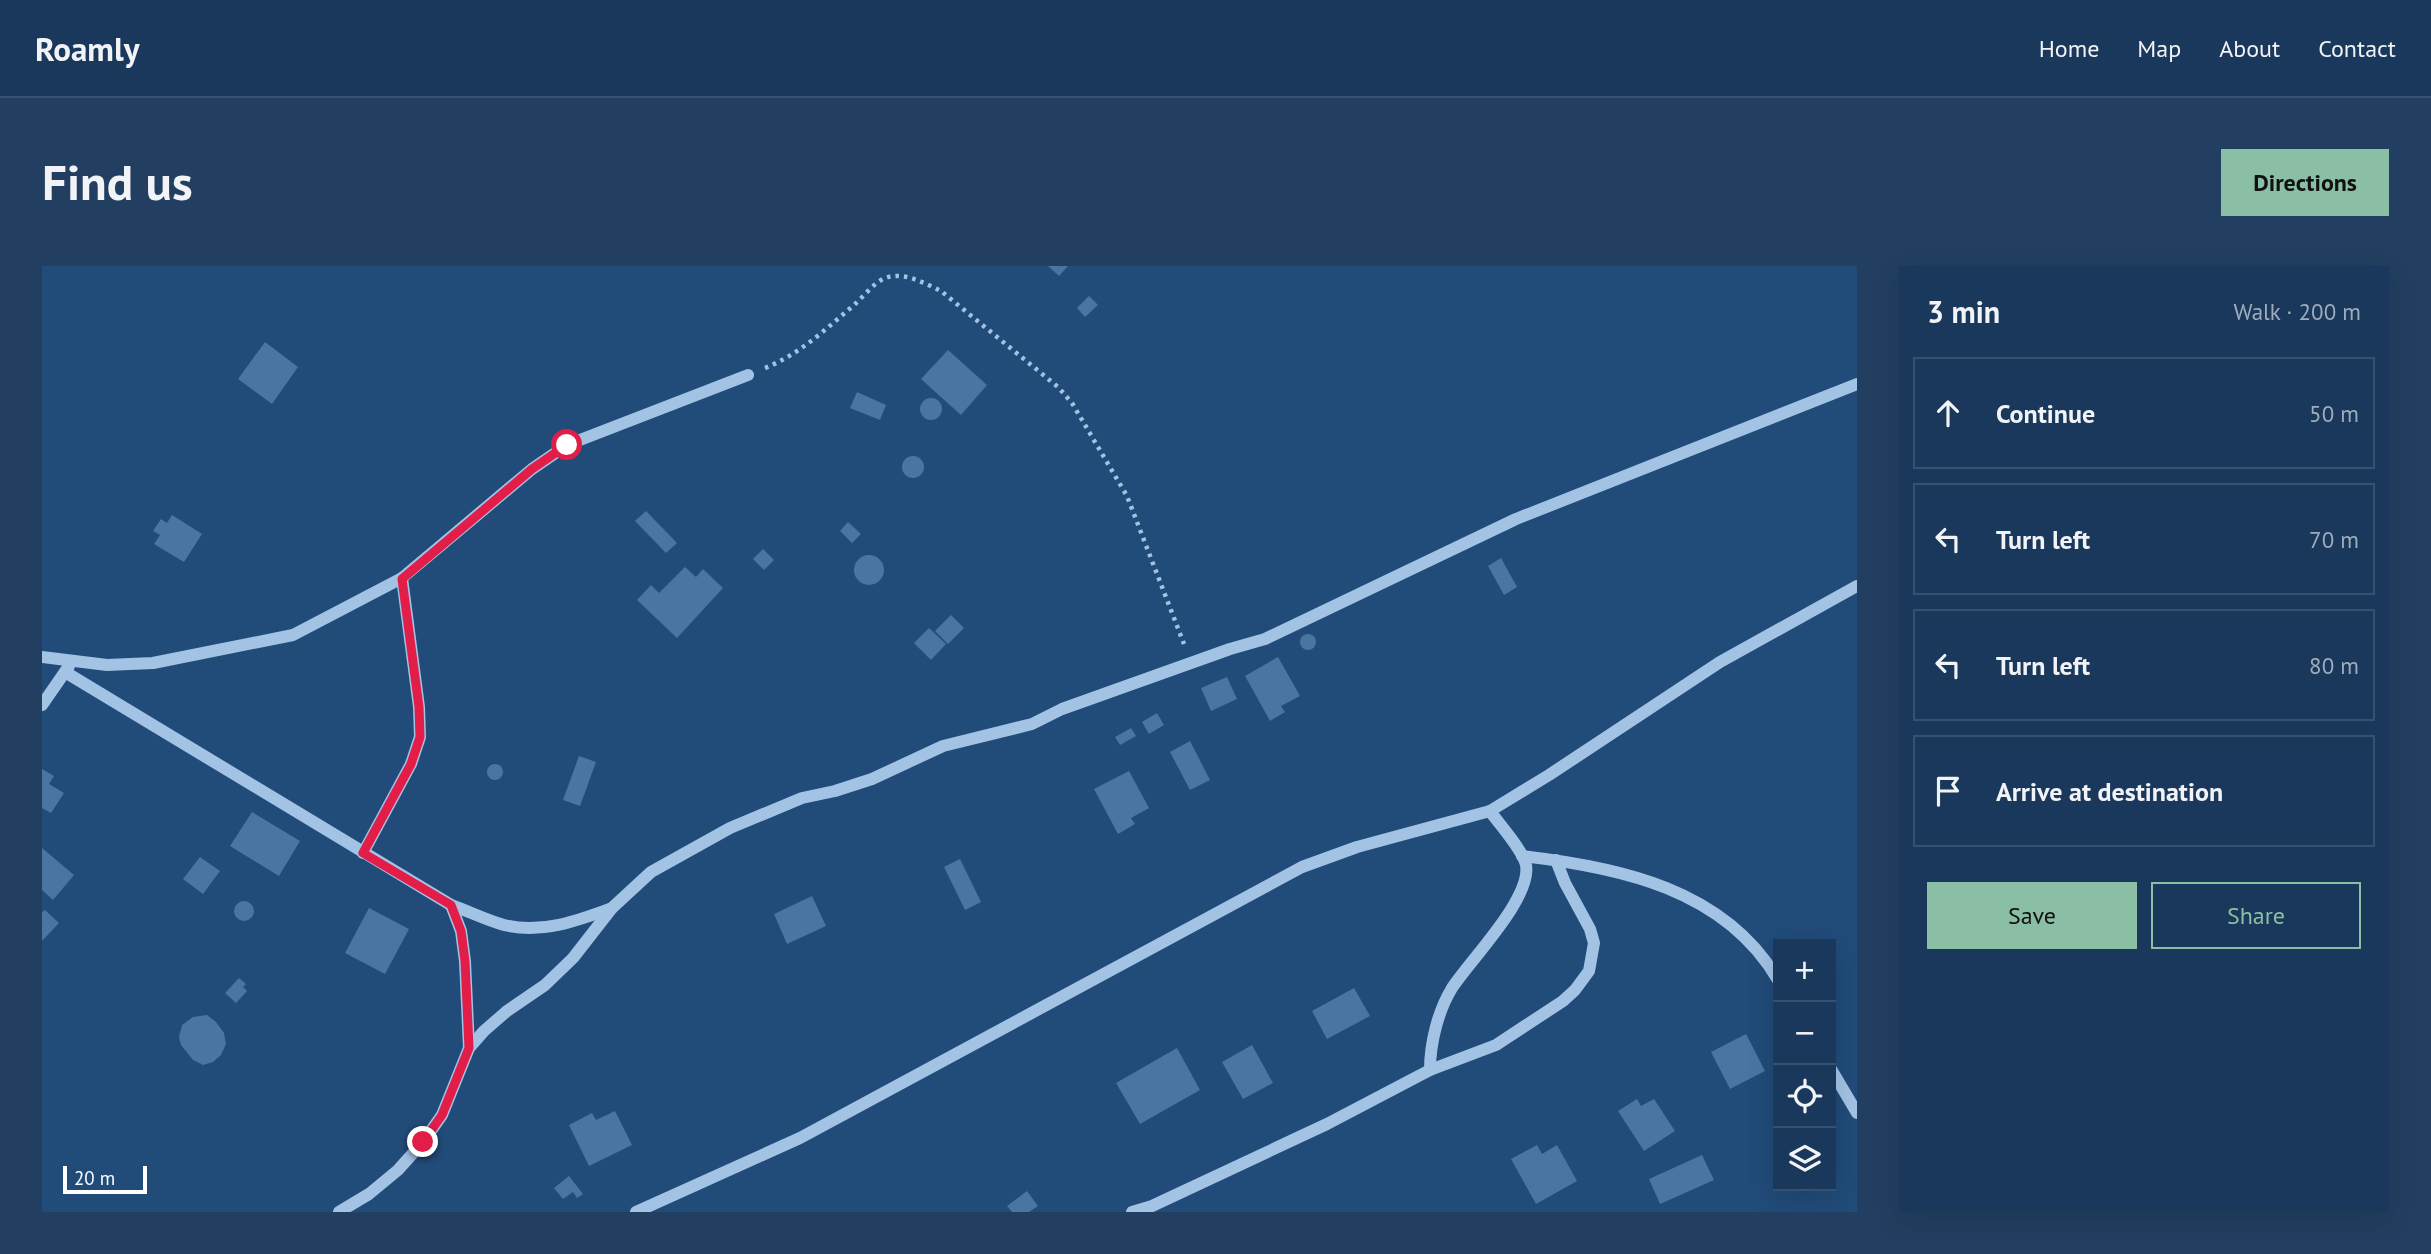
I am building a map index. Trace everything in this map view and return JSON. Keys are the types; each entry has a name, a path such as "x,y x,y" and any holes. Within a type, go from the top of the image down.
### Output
{"street":[{"path":"68,667 153,663 293,635 402,579 532,469 567,445 748,375"},
{"path":"340,1212 369,1194 398,1170 423,1142 442,1115 469,1048 484,1031 507,1011 545,985 573,958 612,908 650,872 742,823 802,798 872,779 943,746 1032,724 1062,709 1265,639 1516,519 1857,384"},
{"path":"363,853 411,764 420,737 419,707 402,579"},
{"path":"636,1212 800,1138 1302,867 1356,847 1490,811 1720,663 1857,586"},
{"path":"42,657 68,667 363,853 451,905 504,925 538,928 568,924 612,908"},
{"path":"42,705 68,667"},
{"path":"1430,1070 1433,1041 1452,989 1517,900 1526,867 1522,856 1490,811"},
{"path":"1522,856 1556,860 1667,887 1700,903 1743,933 1766,958 1773,970"},
{"path":"1132,1212 1152,1206 1315,1130 1430,1070 1488,1048 1569,995 1588,971 1593,956 1590,929 1556,860"},
{"path":"451,905 461,931 464,951 469,1048"},
{"path":"1836,1077 1857,1113"}],"path":[{"path":"748,375 785,360 802,349 884,279 902,276 919,280 941,291 1058,387 1072,403 1127,496 1191,663"}],"building":[{"path":"1048,266 1068,266 1059,276"},
{"path":"1089,296 1098,305 1085,317 1077,308"},
{"path":"265,342 298,367 272,404 238,379"},
{"path":"948,350 987,385 961,415 921,379"},
{"path":"857,392 886,405 880,420 850,408"},
{"path":"931,398 939,401 942,409 939,417 931,420 923,417 920,409 923,401"},
{"path":"913,456 921,459 924,467 921,475 913,478 905,475 902,467 905,459"},
{"path":"646,511 677,543 666,553 635,521"},
{"path":"172,515 202,534 184,562 154,544 160,535 153,531 161,519 167,523"},
{"path":"848,522 861,534 852,543 840,531"},
{"path":"763,549 774,560 764,570 753,559"},
{"path":"869,555 880,559 884,570 880,581 869,585 858,581 854,570 858,559"},
{"path":"1501,558 1517,587 1504,595 1488,566"},
{"path":"685,567 696,577 703,569 723,588 677,638 637,600 651,585 659,593"},
{"path":"951,615 964,628 948,644 935,631"},
{"path":"929,628 946,644 931,660 914,643"},
{"path":"1308,634 1316,642 1308,650 1300,642"},
{"path":"1278,657 1300,696 1281,706 1285,712 1270,721 1245,676"},
{"path":"1227,677 1237,699 1211,711 1201,688"},
{"path":"1157,713 1164,725 1149,734 1142,722"},
{"path":"1131,728 1136,736 1120,745 1115,737"},
{"path":"1190,741 1210,780 1190,790 1170,752"},
{"path":"579,756 596,762 580,806 563,800"},
{"path":"495,764 501,766 501,778 495,780 489,778 487,772 489,766"},
{"path":"42,769 54,776 49,784 64,793 51,813 42,808"},
{"path":"1129,771 1149,808 1131,818 1135,824 1118,834 1094,789"},
{"path":"252,812 300,841 279,876 230,846"},
{"path":"42,848 74,875 53,900 42,890"},
{"path":"200,857 220,871 203,894 183,879"},
{"path":"960,859 981,902 965,910 944,867"},
{"path":"812,896 826,926 787,944 774,914"},
{"path":"244,901 251,904 254,911 251,918 244,921 237,918 234,911 237,904"},
{"path":"369,908 409,929 385,974 345,953"},
{"path":"45,910 59,923 42,941 42,912"},
{"path":"239,978 246,984 243,987 247,991 236,1003 225,993"},
{"path":"1354,988 1370,1016 1327,1039 1312,1011"},
{"path":"207,1015 224,1033 226,1044 221,1055 213,1062 203,1065 193,1060 181,1045 179,1037 182,1025 193,1017"},
{"path":"1746,1034 1765,1071 1730,1089 1711,1052"},
{"path":"1252,1045 1273,1083 1243,1099 1222,1062"},
{"path":"1177,1048 1200,1090 1140,1124 1116,1083"},
{"path":"1637,1099 1641,1106 1654,1099 1675,1131 1644,1151 1618,1111"},
{"path":"615,1111 632,1145 589,1166 569,1125 592,1113 596,1120"},
{"path":"1537,1145 1542,1154 1557,1145 1577,1181 1536,1204 1511,1159"},
{"path":"1702,1155 1714,1180 1660,1204 1649,1179"},
{"path":"569,1176 583,1194 577,1198 573,1192 563,1199 554,1188"},
{"path":"1027,1191 1038,1206 1029,1212 1012,1212 1007,1206"}],"route":[{"path":"423,1142 442,1115 469,1048 465,961 461,931 451,905 363,853 411,764 420,737 419,707 402,579 446,539 532,469 567,445"}]}
